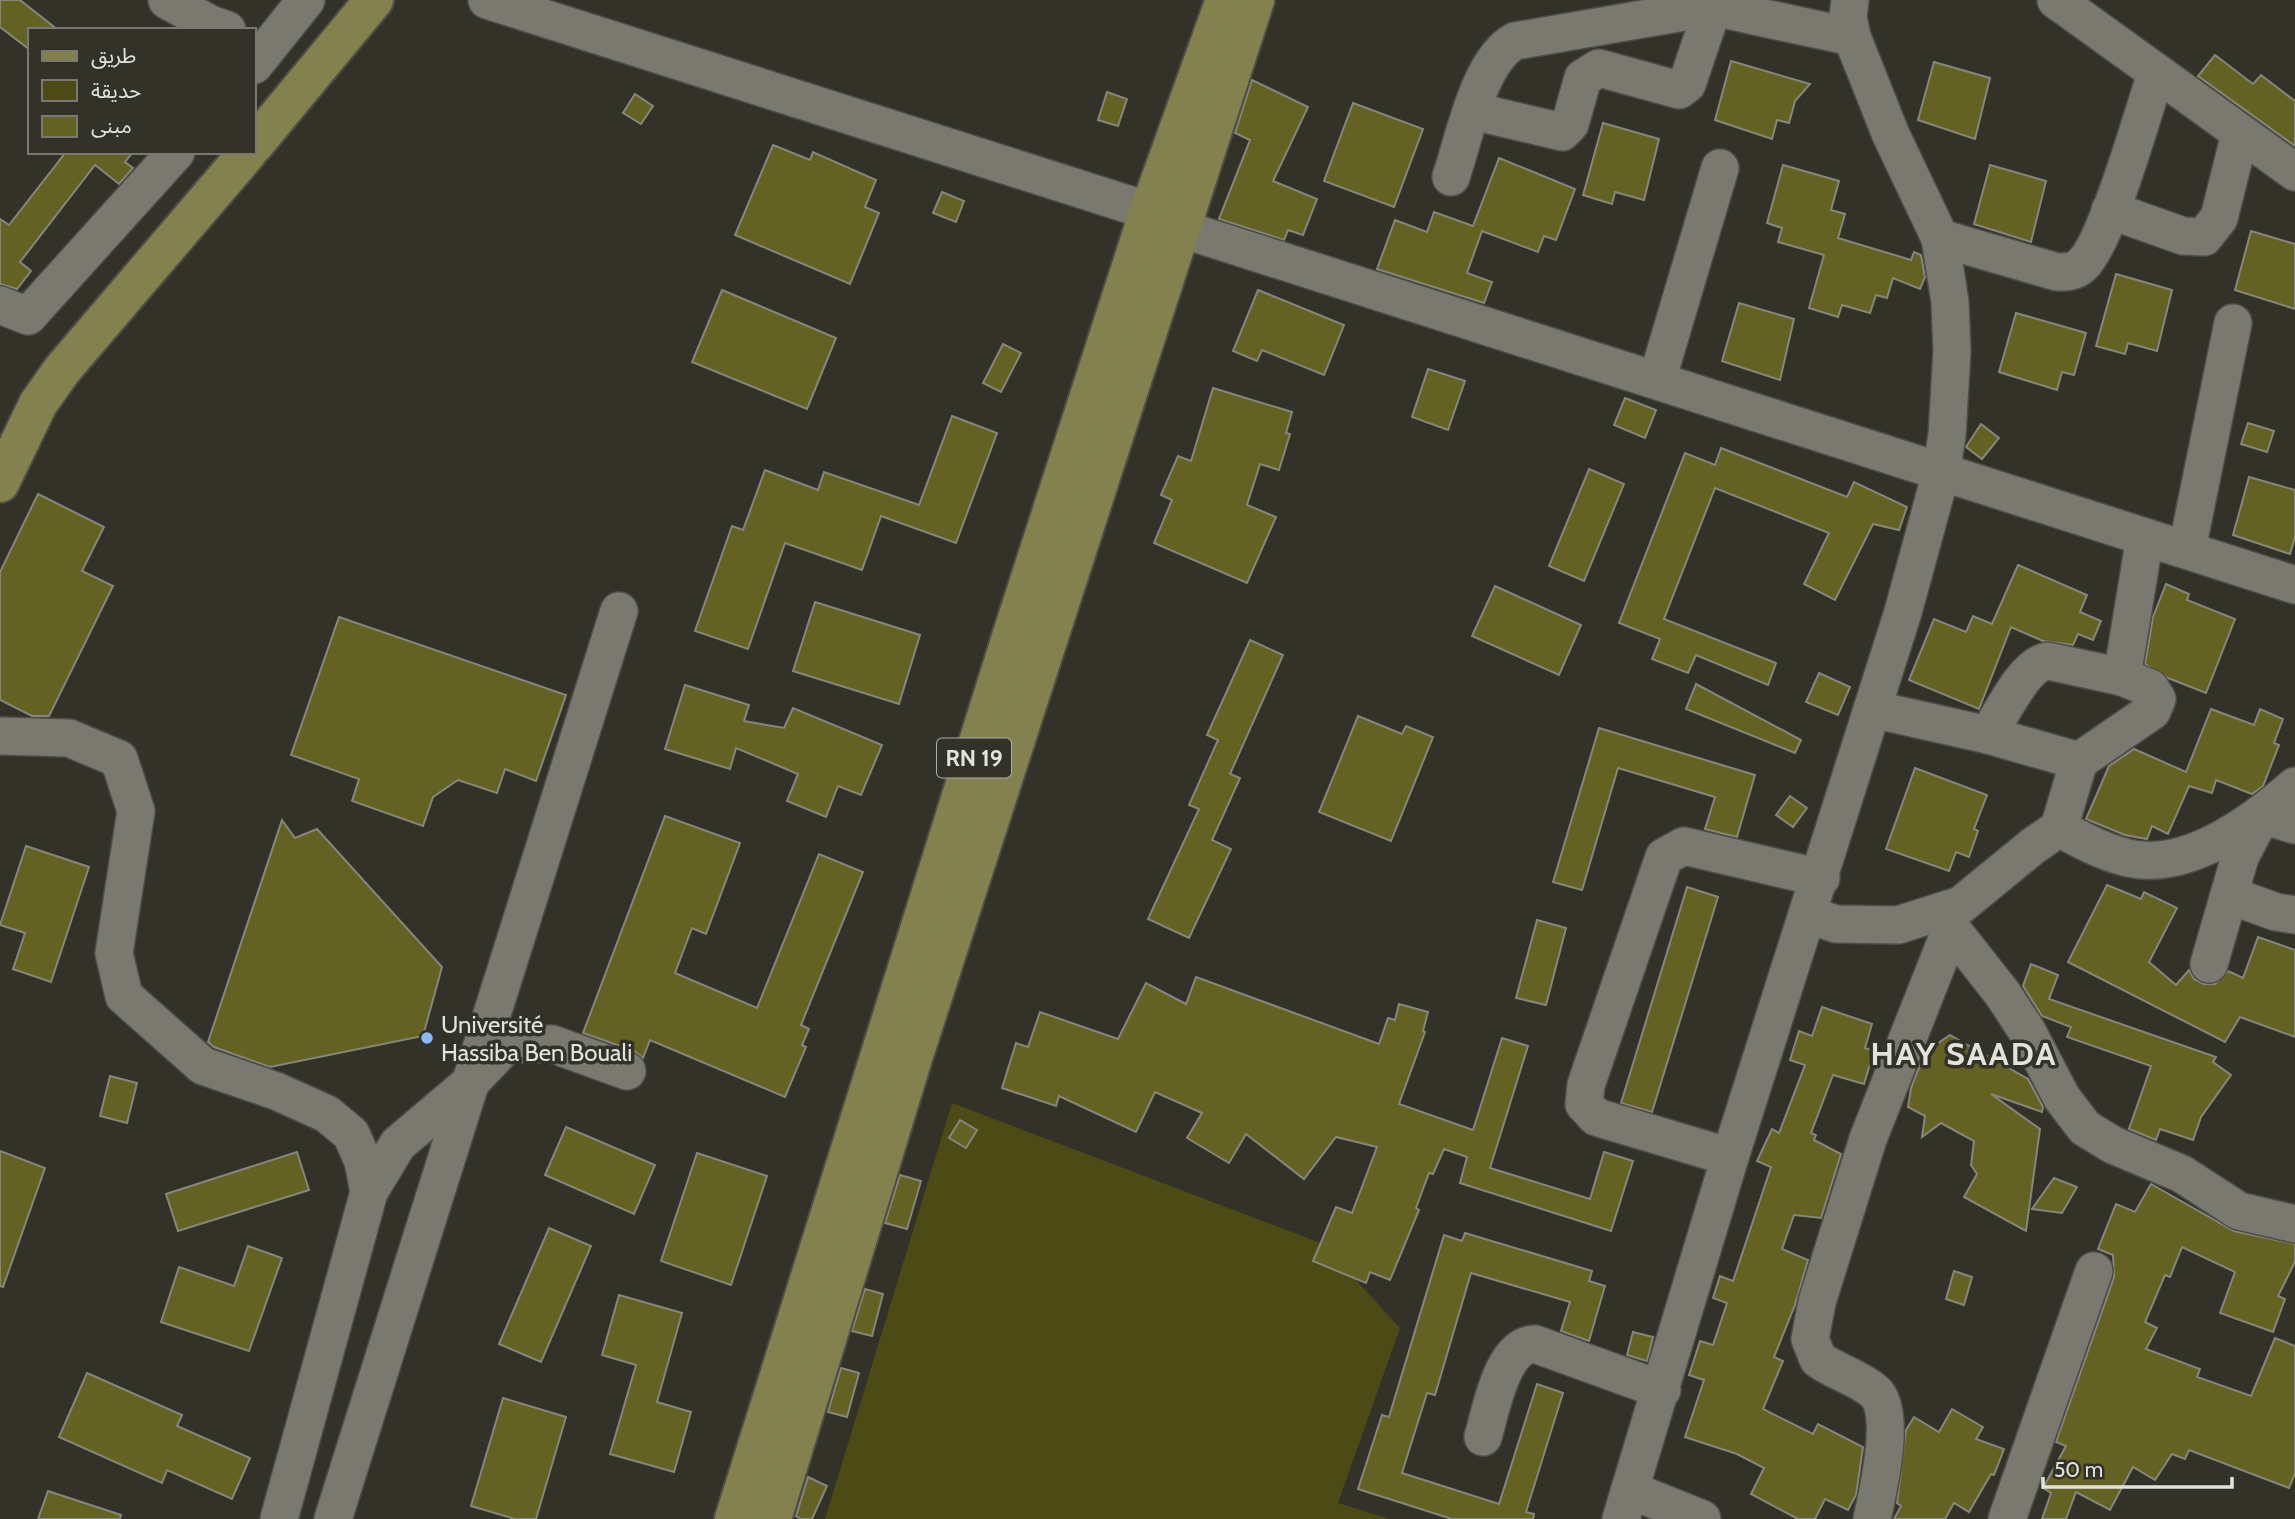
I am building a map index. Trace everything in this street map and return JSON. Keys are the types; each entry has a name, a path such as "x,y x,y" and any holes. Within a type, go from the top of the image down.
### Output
{"main road":[{"path":"256,143 374,0"},
{"name":"RN 19","path":"772,1519 1164,219 1225,0"},
{"name":"RN 19","path":"734,1519 1013,631 1164,219 1255,0"},
{"path":"0,483 38,404 62,370 246,154"}],"street":[{"path":"167,0 221,28"},
{"path":"306,0 260,49 317,68"},
{"path":"487,0 1941,473 2295,585"},
{"path":"1702,1519 1625,1504 1662,1390 1730,1157 1821,878 1872,709 1941,473 1947,435 1952,351 1950,302 1940,238 1891,135 1852,37 1848,17 1850,0"},
{"path":"2056,0 2295,172"},
{"path":"1451,177 1495,57 1515,41 1713,7 1852,37"},
{"path":"1473,111 1562,132 1570,124 1583,78 1600,68 1679,90 1687,84 1713,7"},
{"path":"1940,238 2057,272 2072,272 2087,259 2110,210 2156,74"},
{"path":"2110,210 2183,236 2204,237 2219,218 2240,134"},
{"path":"0,305 28,316 174,154"},
{"path":"1657,380 1720,168"},
{"path":"2187,549 2234,323"},
{"path":"2122,677 2145,537"},
{"path":"333,1519 619,611"},
{"path":"1872,1519 1880,1480 1884,1404 1876,1393 1863,1383 1818,1359 1810,1339 1817,1302 1868,1139 1945,921 2033,846 2059,828 2079,761 2155,706 2157,699 2150,688 2122,677 2048,661 2038,663 2025,676 1988,735"},
{"path":"1872,709 1988,735 2079,761"},
{"path":"0,736 69,738 119,759 136,811 114,953 124,996 203,1066 276,1091 327,1114 351,1134 363,1161 369,1192"},
{"path":"2208,964 2240,857 2278,820 2295,786"},
{"path":"2059,828 2098,848 2130,859 2165,860 2278,820"},
{"path":"1730,1157 1596,1117 1584,1104 1586,1085 1664,857 1684,846 1821,878"},
{"path":"2229,895 2276,912 2295,915"},
{"path":"1809,915 1836,924 1898,925 1945,921"},
{"path":"1945,921 2002,993 2027,1031 2062,1098 2085,1128 2113,1145 2182,1174 2239,1211 2295,1224"},
{"path":"279,1519 369,1192 398,1144 470,1083 507,1044 552,1044 627,1071"},
{"path":"2007,1519 2094,1271"},
{"path":"1483,1437 1511,1355 1525,1344 1535,1344 1662,1390"},
{"path":"294,1465 345,1480"}],"green space":[{"path":"952,1103 1323,1244 1400,1328 1338,1503 1389,1519 825,1519"}],"building":[{"path":"0,0 20,0 55,28 28,28 28,48 0,27"},
{"path":"2215,55 2253,84 2261,75 2295,101 2295,146 2198,76"},
{"path":"1731,61 1810,84 1795,101 1789,123 1777,120 1772,139 1715,120"},
{"path":"1934,62 1990,78 1975,139 1918,120"},
{"path":"1252,80 1308,107 1273,181 1317,199 1303,235 1288,230 1284,240 1219,219 1250,140 1235,133"},
{"path":"1107,92 1127,99 1118,126 1098,120"},
{"path":"635,94 653,106 641,124 623,113"},
{"path":"1353,103 1423,129 1394,207 1324,181"},
{"path":"1603,123 1659,139 1644,200 1615,192 1612,204 1583,195"},
{"path":"773,145 810,160 813,152 876,180 865,207 879,213 850,284 735,235"},
{"path":"64,154 131,154 125,162 133,168 119,184 95,165 20,262 31,271 17,289 0,284 0,219 9,225"},
{"path":"1499,158 1575,189 1556,240 1544,236 1538,252 1482,231 1467,273 1492,282 1484,303 1377,269 1395,220 1427,232 1434,212 1473,226"},
{"path":"1783,165 1839,181 1831,210 1845,214 1838,238 1911,260 1914,252 1921,255 1925,277 1920,289 1893,278 1887,298 1876,295 1870,313 1842,305 1838,317 1809,308 1824,255 1778,242 1782,228 1767,223"},
{"path":"1990,165 2046,181 2031,242 1974,224"},
{"path":"942,192 964,201 956,222 933,213"},
{"path":"2251,231 2295,244 2295,309 2235,290"},
{"path":"2116,274 2172,290 2157,351 2128,343 2125,354 2096,346"},
{"path":"722,290 836,338 807,409 692,362"},
{"path":"1258,290 1344,325 1324,375 1262,350 1257,361 1233,351"},
{"path":"1739,303 1794,319 1780,380 1722,361"},
{"path":"2016,313 2086,333 2074,375 2062,372 2057,390 1999,372"},
{"path":"1003,344 1021,353 1001,392 983,383"},
{"path":"1428,369 1465,381 1448,430 1412,417"},
{"path":"1213,388 1292,412 1286,433 1290,434 1279,470 1260,464 1247,505 1276,517 1247,583 1154,543 1172,500 1161,495 1178,456 1191,461"},
{"path":"1625,398 1656,410 1645,438 1614,425"},
{"path":"952,416 997,433 956,543 881,516 862,570 785,543 748,649 695,631 732,526 743,530 765,470 818,490 824,472 919,505"},
{"path":"2248,423 2274,431 2267,452 2241,444"},
{"path":"1981,424 1999,438 1982,459 1966,447"},
{"path":"1721,448 1847,497 1854,482 1907,507 1899,530 1873,524 1835,600 1804,584 1829,533 1715,488 1664,619 1776,663 1768,685 1696,655 1688,673 1652,659 1660,639 1619,623 1685,453 1715,465"},
{"path":"1589,469 1624,484 1584,581 1549,566"},
{"path":"2249,477 2295,490 2295,537 2290,554 2233,535"},
{"path":"38,494 104,527 82,571 113,586 49,716 32,716 0,700 0,572"},
{"path":"2018,565 2087,595 2080,612 2101,621 2093,640 2078,634 2073,645 2043,641 2011,627 1979,709 1909,680 1934,619 1966,632 1973,616 1992,624"},
{"path":"2166,584 2189,594 2187,600 2235,619 2206,693 2168,678 2145,664 2153,617"},
{"path":"1495,586 1581,625 1559,675 1472,636"},
{"path":"815,602 920,635 899,704 793,671"},
{"path":"339,617 566,695 536,781 505,769 497,793 458,780 433,797 423,826 352,801 359,779 291,755"},
{"path":"1250,640 1283,655 1230,774 1240,778 1212,840 1231,849 1189,938 1148,919 1199,809 1189,805 1218,740 1207,735"},
{"path":"1819,673 1850,687 1838,715 1806,702"},
{"path":"1696,684 1801,740 1795,753 1686,709"},
{"path":"685,685 749,705 744,721 784,728 793,708 882,745 861,795 838,786 826,817 787,801 798,774 736,748 730,769 665,749"},
{"path":"2211,709 2254,725 2260,709 2283,719 2274,743 2279,745 2263,786 2252,794 2216,780 2212,793 2189,786 2168,834 2152,826 2147,839 2125,835 2086,819 2109,766 2134,749 2186,772"},
{"path":"1358,716 1402,734 1406,726 1433,737 1391,841 1319,812"},
{"path":"1599,728 1755,775 1737,837 1705,829 1715,797 1618,768 1582,890 1553,882"},
{"path":"1915,768 1987,795 1974,829 1978,831 1969,857 1956,852 1949,871 1886,849"},
{"path":"1790,796 1807,808 1793,827 1776,815"},
{"path":"665,816 740,843 706,934 692,928 675,973 757,1008 819,854 863,872 801,1025 809,1029 802,1045 806,1047 785,1097 650,1040 643,1058 634,1051 583,1033"},
{"path":"282,820 295,838 317,829 442,967 423,1036 270,1067 214,1047 208,1042"},
{"path":"26,846 89,867 51,982 13,969 25,933 0,925"},
{"path":"2107,885 2141,899 2144,892 2177,908 2149,962 2176,985 2189,970 2194,979 2204,984 2215,984 2228,971 2243,978 2258,937 2295,950 2295,1037 2240,1017 2225,1042 2068,962"},
{"path":"1687,887 1718,897 1652,1112 1621,1103"},
{"path":"1537,920 1566,928 1546,1005 1516,998"},
{"path":"2031,964 2058,975 2049,999 2216,1057 2213,1062 2231,1075 2201,1117 2193,1140 2160,1129 2156,1140 2129,1129 2151,1066 2067,1037 2071,1027 2042,1016 2023,986"},
{"path":"1196,977 1379,1044 1388,1018 1395,1020 1399,1004 1428,1012 1423,1031 1425,1032 1399,1104 1473,1130 1502,1038 1528,1046 1490,1168 1590,1199 1604,1152 1633,1161 1611,1231 1460,1183 1467,1157 1444,1149 1433,1174 1429,1173 1416,1208 1419,1210 1390,1280 1370,1272 1366,1283 1313,1261 1336,1207 1352,1213 1377,1147 1336,1137 1304,1179 1246,1134 1229,1163 1187,1138 1202,1113 1155,1092 1136,1132 1059,1096 1056,1106 1002,1088 1016,1043 1028,1047 1040,1012 1118,1039 1146,983 1186,1004"},
{"path":"1822,1007 1872,1024 1865,1048 1874,1051 1864,1084 1833,1075 1811,1133 1816,1135 1814,1140 1841,1154 1821,1218 1794,1215 1782,1249 1808,1260 1795,1305 1774,1357 1783,1361 1763,1409 1813,1434 1818,1424 1863,1447 1856,1495 1848,1510 1825,1499 1815,1519 1798,1519 1751,1494 1764,1468 1737,1454 1685,1437 1704,1380 1689,1375 1700,1341 1713,1345 1727,1303 1713,1298 1720,1276 1733,1281 1771,1167 1757,1161 1772,1129 1779,1133 1805,1065 1790,1060 1799,1031 1812,1036"},
{"path":"1950,1035 2028,1079 2043,1107 2042,1112 1991,1094 2040,1129 2026,1231 1964,1197 1977,1174 1971,1165 1974,1141 1941,1123 1922,1137 1925,1116 1908,1107 1911,1088 1925,1052"},
{"path":"110,1076 137,1083 127,1123 100,1116"},
{"path":"960,1120 977,1130 966,1148 949,1138"},
{"path":"566,1127 655,1165 634,1214 545,1175"},
{"path":"0,1151 45,1168 3,1287 0,1286"},
{"path":"297,1152 309,1190 178,1231 166,1194"},
{"path":"697,1153 767,1176 731,1285 661,1261"},
{"path":"900,1175 921,1181 907,1229 885,1223"},
{"path":"2054,1178 2077,1187 2062,1213 2032,1209"},
{"path":"2151,1184 2234,1231 2295,1244 2295,1262 2278,1296 2285,1299 2273,1332 2220,1313 2235,1272 2182,1247 2170,1277 2165,1275 2145,1322 2157,1328 2146,1349 2200,1369 2197,1377 2251,1396 2275,1338 2295,1346 2295,1473 2289,1488 2189,1450 2185,1459 2172,1454 2155,1480 2133,1467 2110,1510 2076,1492 2066,1519 2042,1519 2051,1493 2043,1488 2066,1446 2056,1442 2114,1277 2113,1255 2098,1249 2116,1204 2135,1212"},
{"path":"549,1228 591,1246 541,1362 499,1344"},
{"path":"1465,1233 1592,1271 1589,1281 1605,1286 1589,1341 1561,1331 1570,1302 1471,1273 1435,1395 1427,1393 1402,1473 1499,1504 1537,1384 1563,1393 1526,1512 1534,1514 1533,1519 1452,1519 1358,1489 1382,1415 1389,1417 1444,1235 1462,1241"},
{"path":"248,1246 282,1258 249,1351 161,1322 179,1267 234,1286"},
{"path":"1954,1271 1972,1277 1964,1305 1946,1299"},
{"path":"865,1289 883,1294 872,1336 852,1331"},
{"path":"619,1295 682,1313 657,1402 691,1412 674,1472 610,1454 636,1365 602,1355"},
{"path":"1633,1332 1653,1337 1647,1361 1627,1355"},
{"path":"841,1368 859,1373 847,1417 828,1412"},
{"path":"87,1373 182,1415 177,1426 250,1458 232,1499 167,1470 162,1483 59,1437"},
{"path":"503,1398 566,1417 536,1519 515,1519 471,1506"},
{"path":"1952,1409 1983,1427 1976,1439 2004,1449 1994,1475 1991,1474 1969,1512 1954,1503 1945,1519 1894,1519 1901,1506 1897,1503 1906,1430 1914,1417 1939,1432"},
{"path":"808,1477 827,1486 812,1519 801,1519 796,1516"},
{"path":"48,1491 121,1515 120,1519 38,1519"}],"place":[{"name":"Université Hassiba Ben Bouali","path":"427,1038"}],"district":[{"name":"HAY SAADA","path":"1964,1053"}]}
